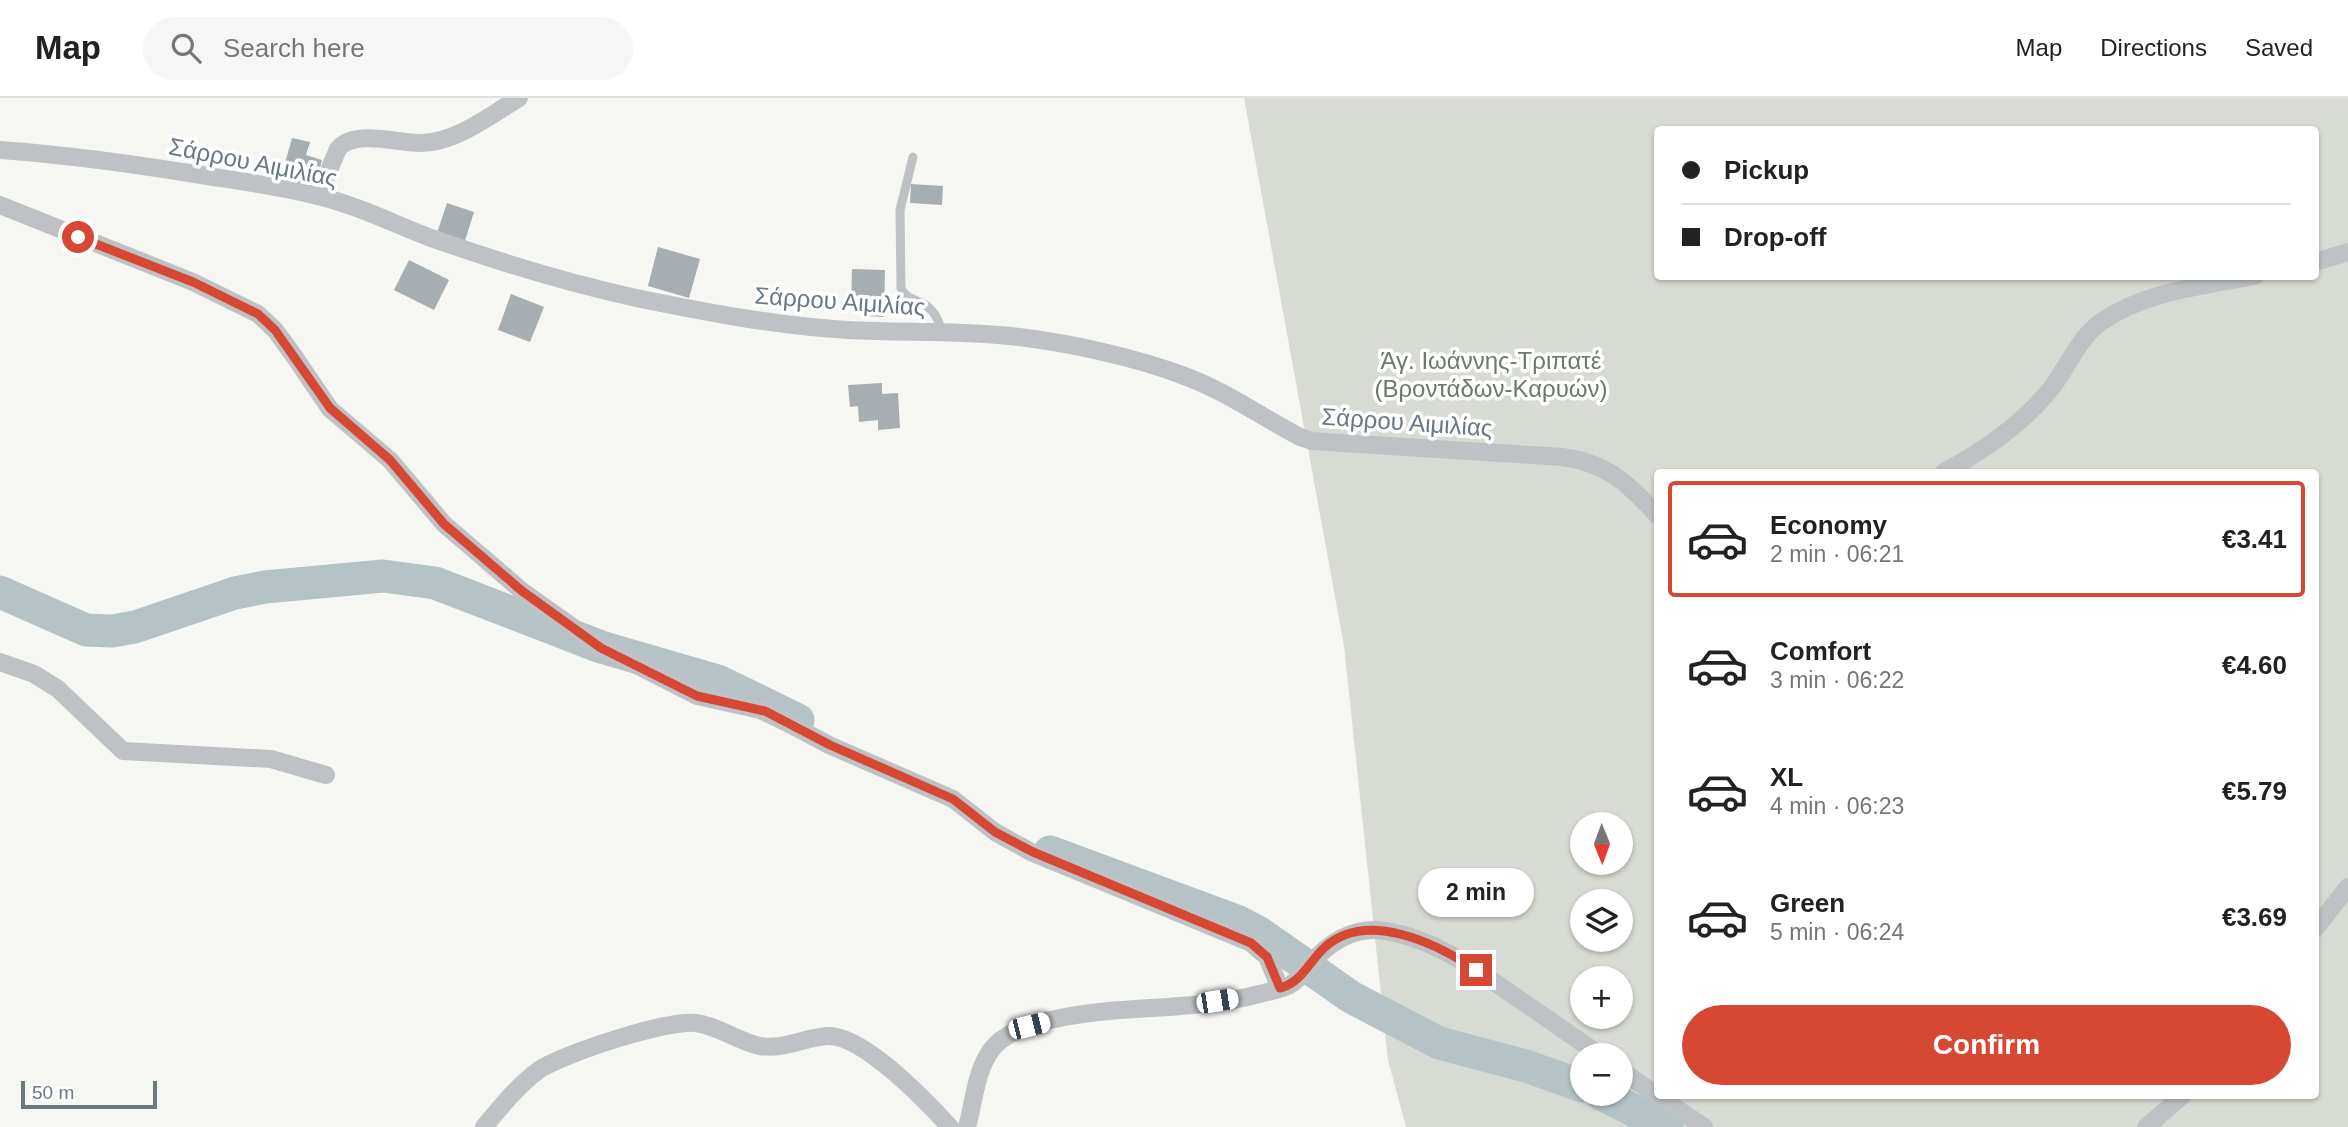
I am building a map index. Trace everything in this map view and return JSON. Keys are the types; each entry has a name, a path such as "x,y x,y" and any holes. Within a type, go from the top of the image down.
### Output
{"street":[{"path":"318,197 343,143 358,138 408,143 443,139 519,98"},
{"name":"Σάρρου Αιμιλίας","path":"0,150 163,169 264,185 335,200 432,238 536,273 639,299 765,322 846,330 1012,336 1074,347 1162,368 1212,387 1275,424 1312,441 1577,459 1607,469 1631,488 1654,512"},
{"path":"0,205 193,282 258,314 275,330 330,408 390,460 444,524 522,591 601,648 697,696 765,711 830,745 953,799 995,832 1033,852 1251,943 1267,957 1288,984"},
{"path":"2319,261 2348,252"},
{"path":"1949,469 1992,443 2033,409 2083,339 2100,323 2126,307 2153,297 2236,280"},
{"path":"0,662 34,674 58,689 123,751 271,759 326,775"},
{"path":"2319,924 2348,887"},
{"path":"967,1127 986,1057 993,1047 1017,1030 1084,1013 1258,995 1288,984 1325,947 1353,933 1385,931 1412,938 1455,956 1582,1043"},
{"path":"484,1127 518,1087 551,1062 659,1026 688,1022 709,1026 744,1042 770,1047 819,1037 837,1037 896,1073 915,1089 950,1127"},
{"path":"1633,1079 1654,1092"},
{"path":"1664,1099 1704,1127"},
{"path":"2146,1127 2179,1099"}],"lane":[{"path":"913,157 900,210 901,288 905,295 933,311 942,333"}],"green space":[{"name":"Άγ. Ιωάννης-Τριπατέ (Βροντάδων-Καρυών)","path":"1244,98 2348,98 2348,1127 1406,1127 1388,1060 1344,646"}],"building":[{"path":"292,138 310,142 306,155 322,160 314,190 280,181"},
{"path":"911,184 943,186 942,205 910,203"},
{"path":"447,203 474,212 464,244 436,236"},
{"path":"658,247 700,259 689,298 648,286"},
{"path":"409,260 449,280 434,310 394,290"},
{"path":"852,269 885,270 884,317 866,316 867,308 851,308"},
{"path":"511,294 544,307 530,342 498,330"},
{"path":"882,383 882,394 898,393 900,428 878,430 878,420 859,422 858,406 850,407 848,385"}],"waterway":[{"path":"0,592 86,630 112,631 135,627 235,593 265,587 383,576 435,583 601,647 718,681 798,720"},
{"path":"1050,852 1239,922 1258,932 1351,997 1439,1043 1526,1066 1570,1082"},
{"path":"1625,1106 1667,1127"}],"route":[{"path":"78,237 193,282 258,314 275,330 330,408 390,460 444,524 522,591 601,648 697,696 765,711 879,768 953,799 995,832 1066,868 1251,943 1267,957 1280,988 1296,980 1325,947 1353,933 1368,931 1385,931 1412,938 1455,956 1476,970"}]}
